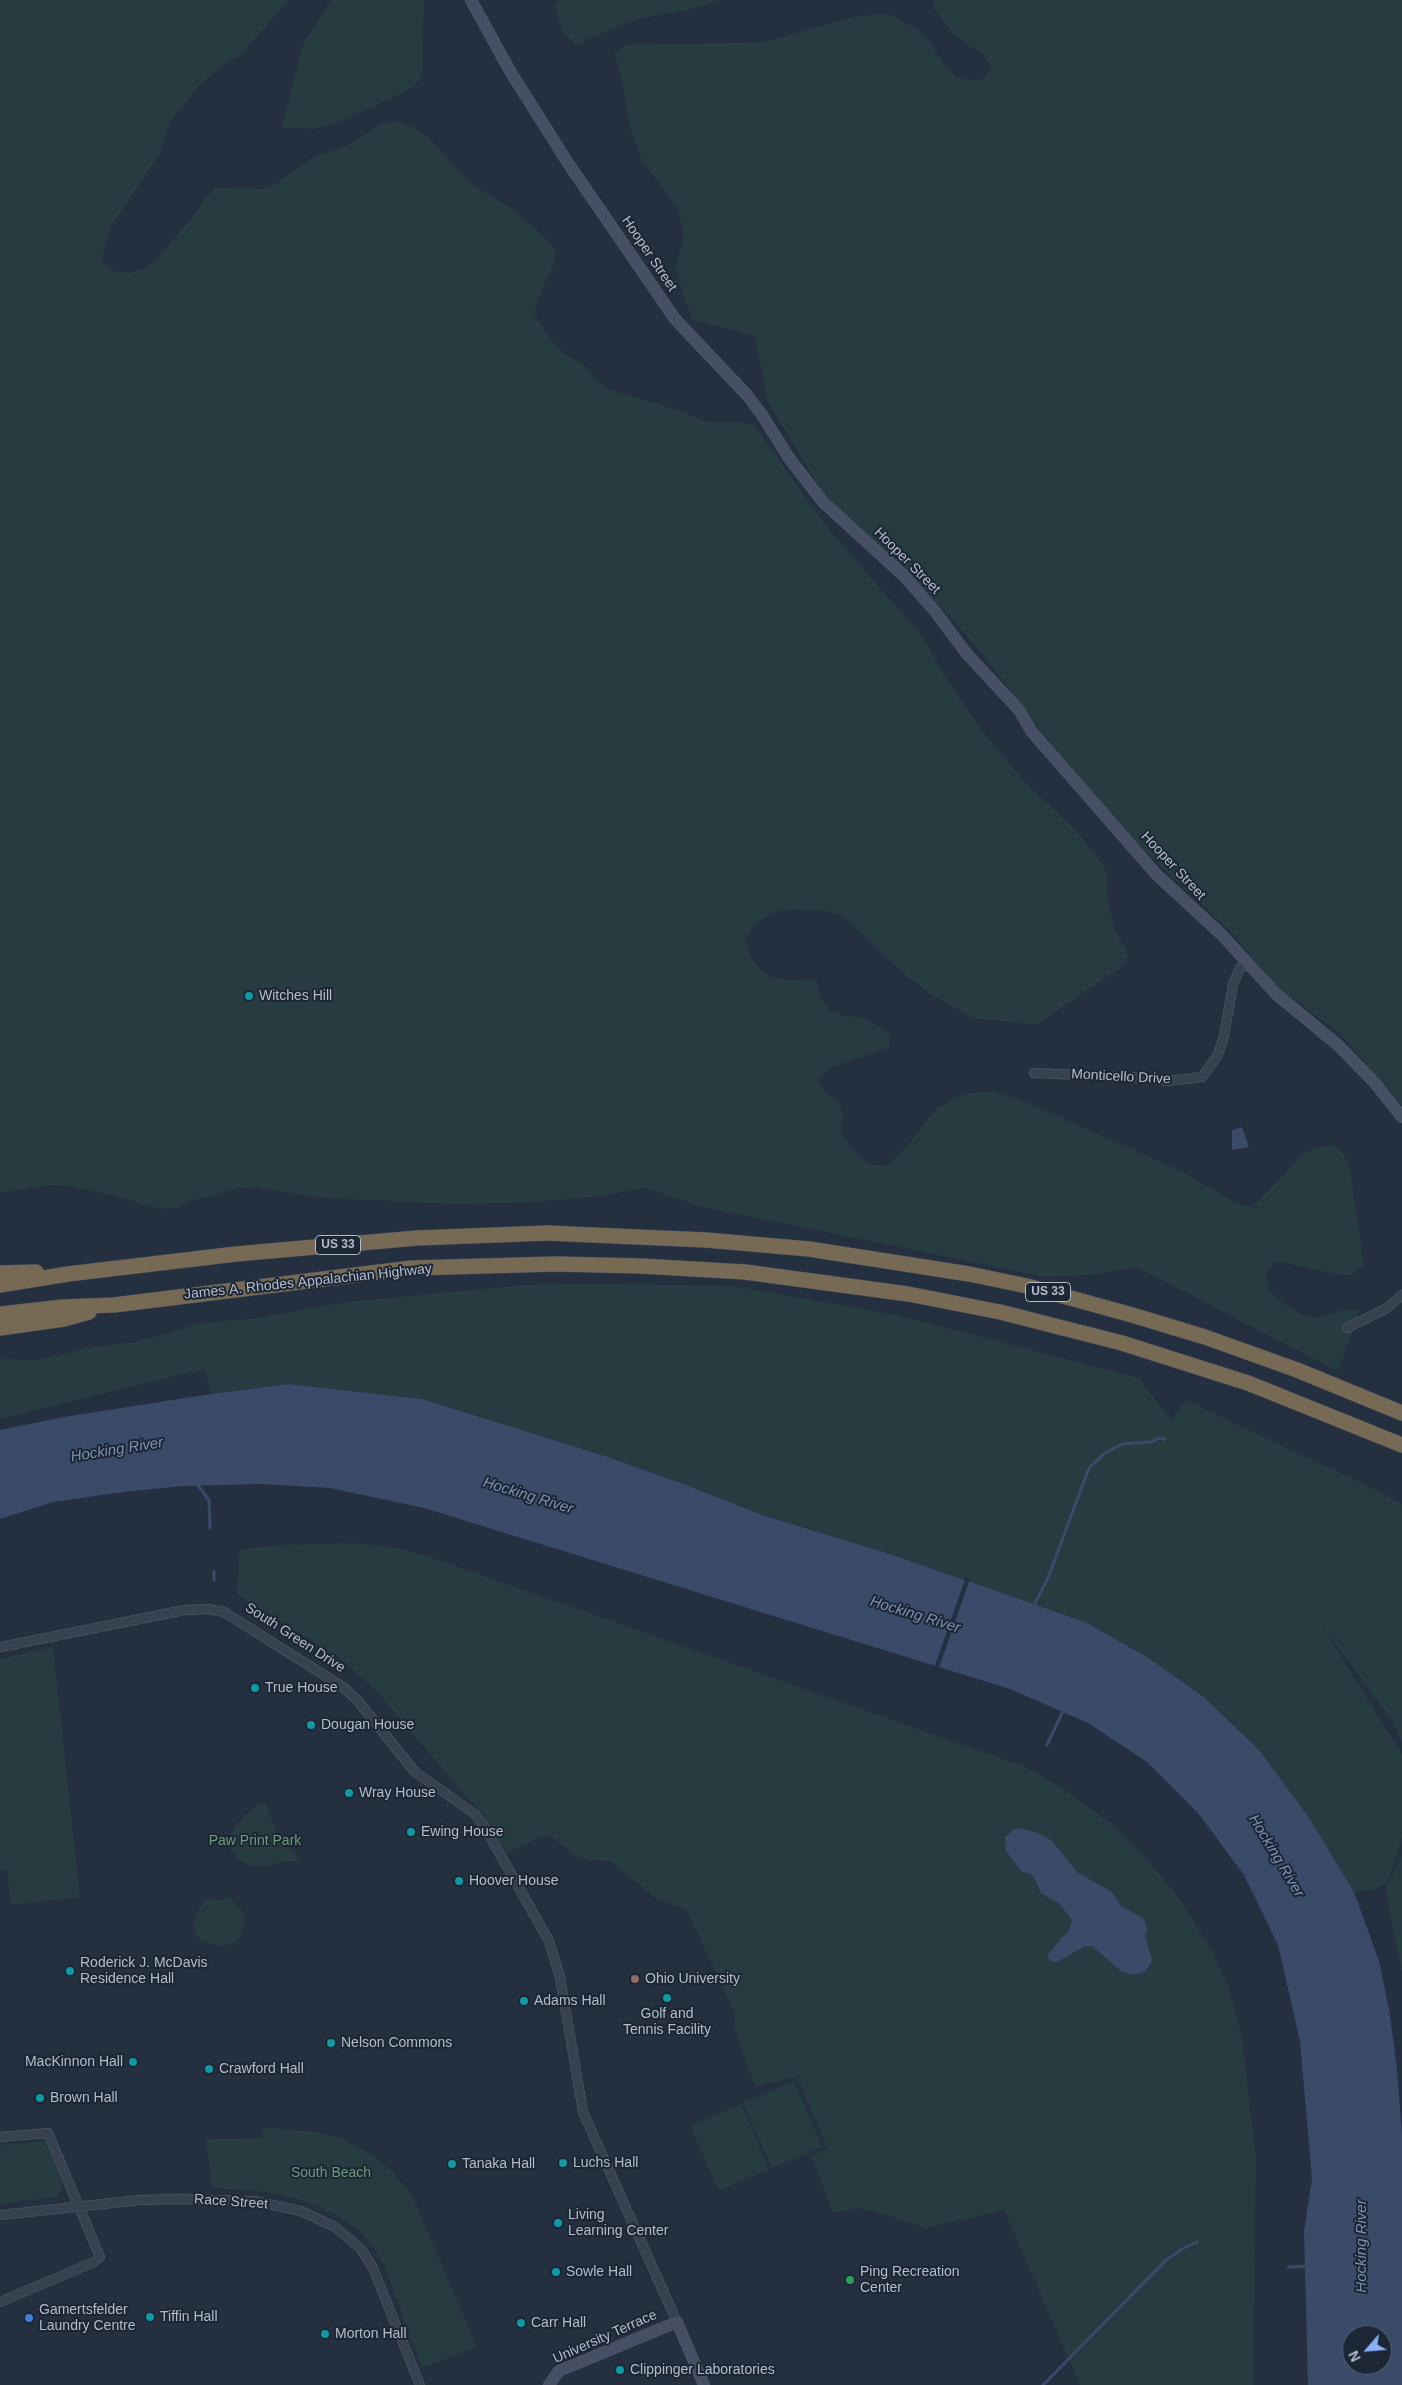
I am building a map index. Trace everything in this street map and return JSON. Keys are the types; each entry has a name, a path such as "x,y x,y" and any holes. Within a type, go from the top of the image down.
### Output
{"highway":[{"name":"US 33","path":"0,1285 68,1274 236,1254 417,1238 547,1233 706,1240 809,1249 969,1274 1026,1286 1132,1314 1205,1337 1297,1370 1402,1413"},
{"name":"James A. Rhodes Appalachian Highway","path":"0,1314 63,1307 114,1305 412,1268 556,1264 641,1266 791,1277 908,1294 1000,1312 1122,1343 1248,1382 1402,1444"},
{"path":"0,1273 68,1274"},
{"path":"0,1328 64,1319 114,1305"}],"street":[{"name":"Hooper Street","path":"471,0 510,71 568,163 675,319 746,395 805,480 823,502 904,576 934,610 967,654 1018,710 1032,732 1156,874 1222,936 1276,994 1339,1046 1374,1082 1402,1117"},
{"name":"Monticello Drive","path":"1034,1073 1148,1078 1168,1081 1202,1077 1218,1055 1224,1036 1233,984 1240,968 1248,964"},
{"path":"1347,1328 1387,1308 1402,1295"},
{"name":"South Green Drive","path":"0,1647 184,1610 208,1609 224,1612 342,1687 358,1701 416,1772 475,1814 484,1826 549,1941 560,1977 583,2112 704,2385"},
{"path":"0,2137 48,2133 100,2256 97,2260 0,2302"},
{"name":"Race Street","path":"0,2215 140,2200 224,2198 278,2205 301,2211 329,2223 353,2240 369,2260 420,2385"},
{"name":"University Terrace","path":"549,2385 559,2371 677,2322"}],"green space":[{"path":"0,0 289,0 240,56 224,64 200,85 170,122 160,153 110,228 101,261 114,271 130,273 144,268 156,260 197,211 205,198 216,188 263,189 277,183 313,157 346,146 382,124 397,121 413,127 427,136 471,184 512,209 547,239 556,252 553,267 538,298 534,314 553,342 564,353 585,366 595,379 607,389 665,406 708,422 739,422 754,425 830,531 923,637 946,678 983,732 1025,782 1075,829 1104,866 1108,881 1107,896 1114,928 1129,955 1120,968 1036,1025 973,1018 932,995 905,975 842,915 826,911 795,910 779,911 764,918 752,928 745,942 760,970 772,977 787,980 817,981 820,996 830,1011 844,1016 860,1017 889,1032 890,1047 828,1069 817,1080 826,1093 838,1102 844,1117 840,1131 859,1157 872,1165 887,1166 909,1144 927,1119 938,1108 965,1094 993,1091 1024,1101 1183,1172 1237,1204 1252,1207 1303,1154 1316,1147 1332,1145 1344,1154 1350,1168 1364,1265 1352,1275 1336,1274 1275,1261 1266,1274 1269,1289 1279,1301 1305,1316 1319,1318 1342,1310 1360,1310 1338,1371 1136,1267 1099,1274 1045,1277 699,1206 646,1188 594,1197 535,1202 457,1204 323,1198 255,1187 239,1188 191,1201 177,1208 161,1209 111,1195 62,1185 0,1193"},
{"path":"331,0 424,0 422,75 414,87 344,120 314,129 282,128 303,44"},
{"path":"560,0 719,0 688,10 633,20 575,45 564,33 558,20 556,5"},
{"path":"933,0 1402,0 1402,1105 1338,1032 1277,988 1234,935 1127,834 1052,745 981,652 920,584 823,493 768,402 755,336 693,320 683,294 676,266 684,237 678,209 642,160 631,131 620,72 614,53 627,45 764,42 856,16 889,14 917,29 928,39 944,65 955,76 969,80 984,79 991,66 982,53 967,45 953,34 934,9"},
{"path":"523,1285 733,1286 897,1315 1139,1378 1171,1420 1185,1400 1387,1495 1402,1505 1402,1742 1392,1720 1322,1626 1402,1754 1402,1838 1388,1882 1375,1889 1354,1892 1310,1819 1260,1751 1204,1697 1147,1657 1085,1622 890,1554 765,1516 605,1456 422,1399 289,1384 211,1394 204,1369 0,1419 0,1359 38,1360 92,1347 136,1342 202,1323 257,1318 346,1302"},
{"path":"356,1543 398,1548 430,1557 1023,1766 1064,1789 1112,1824 1143,1855 1174,1891 1212,1950 1229,1989 1242,2038 1256,2158 1253,2385 1080,2385 1004,2210 926,2228 884,2214 857,2208 833,2213 811,2156 828,2149 797,2077 755,2086 734,2028 735,2013 686,1909 658,1900 610,1861 591,1860 576,1856 548,1834 506,1853 482,1812 470,1801 378,1693 341,1659 237,1594 239,1550 277,1545"},
{"path":"53,1647 80,1897 11,1905 7,1870 0,1870 0,1659"},
{"name":"Paw Print Park","path":"267,1803 277,1834 301,1861 285,1861 268,1866 247,1865 239,1860 231,1850 231,1834 239,1821 259,1804"},
{"path":"1402,1856 1402,1972 1386,1888"},
{"path":"229,1897 242,1910 246,1924 240,1929 243,1933 236,1942 227,1945 218,1946 204,1942 198,1938 193,1927 197,1912 206,1898 220,1900"},
{"path":"794,2081 822,2147 772,2168 743,2103"},
{"path":"741,2104 769,2169 719,2191 690,2126"},
{"name":"South Beach","path":"262,2127 317,2132 341,2138 372,2155 391,2170 412,2195 477,2347 422,2368 384,2265 374,2248 360,2231 337,2215 305,2201 267,2192 212,2188 206,2139 263,2138"},
{"path":"46,2141 63,2184 57,2197 0,2204 0,2145"}],"water":[{"path":"1242,1127 1249,1147 1232,1150 1232,1130"},
{"name":"Hocking River","path":"289,1384 422,1399 605,1456 765,1516 890,1554 1085,1622 1147,1657 1204,1697 1260,1751 1310,1819 1354,1892 1379,1961 1389,2009 1397,2069 1402,2136 1402,2385 1308,2385 1304,2231 1312,2179 1300,2041 1278,1945 1244,1875 1198,1813 1147,1762 1088,1723 1010,1689 424,1508 330,1488 261,1484 183,1486 53,1502 0,1519 0,1430 64,1417"},
{"path":"1021,1828 1038,1833 1052,1841 1078,1873 1112,1892 1120,1905 1144,1919 1147,1929 1145,1937 1152,1959 1151,1964 1144,1972 1132,1975 1121,1971 1092,1946 1085,1946 1059,1961 1054,1962 1048,1959 1048,1954 1070,1929 1072,1920 1060,1904 1041,1893 1035,1879 1030,1874 1022,1872 1006,1851 1005,1837 1014,1829"}],"pier":[{"path":"966,1577 970,1579 941,1662 938,1669 934,1668"}],"waterway":[{"path":"1033,1607 1048,1578 1089,1468 1105,1453 1123,1444 1151,1442 1159,1438 1165,1439"},
{"path":"196,1483 209,1500 210,1528"},
{"path":"214,1571 214,1580"},
{"path":"1047,1745 1064,1709"},
{"path":"1043,2385 1165,2261 1182,2249 1197,2242"},
{"path":"1288,2267 1307,2266"}],"place":[{"name":"Witches Hill","path":"249,996"},
{"name":"True House","path":"255,1688"},
{"name":"Dougan House","path":"311,1725"},
{"name":"Wray House","path":"349,1793"},
{"name":"Ewing House","path":"411,1832"},
{"name":"Hoover House","path":"459,1881"},
{"name":"Roderick J. McDavis Residence Hall","path":"70,1971"},
{"name":"Ohio University","path":"635,1979"},
{"name":"Golf and Tennis Facility","path":"667,1998"},
{"name":"Adams Hall","path":"524,2001"},
{"name":"Nelson Commons","path":"331,2043"},
{"name":"MacKinnon Hall","path":"133,2062"},
{"name":"Crawford Hall","path":"209,2069"},
{"name":"Brown Hall","path":"40,2098"},
{"name":"Luchs Hall","path":"563,2163"},
{"name":"Tanaka Hall","path":"452,2164"},
{"name":"Living Learning Center","path":"558,2223"},
{"name":"Sowle Hall","path":"556,2272"},
{"name":"Ping Recreation Center","path":"850,2280"},
{"name":"Tiffin Hall","path":"150,2317"},
{"name":"Gamertsfelder Laundry Centre","path":"29,2318"},
{"name":"Carr Hall","path":"521,2323"},
{"name":"Morton Hall","path":"325,2334"},
{"name":"Clippinger Laboratories","path":"620,2370"}]}
